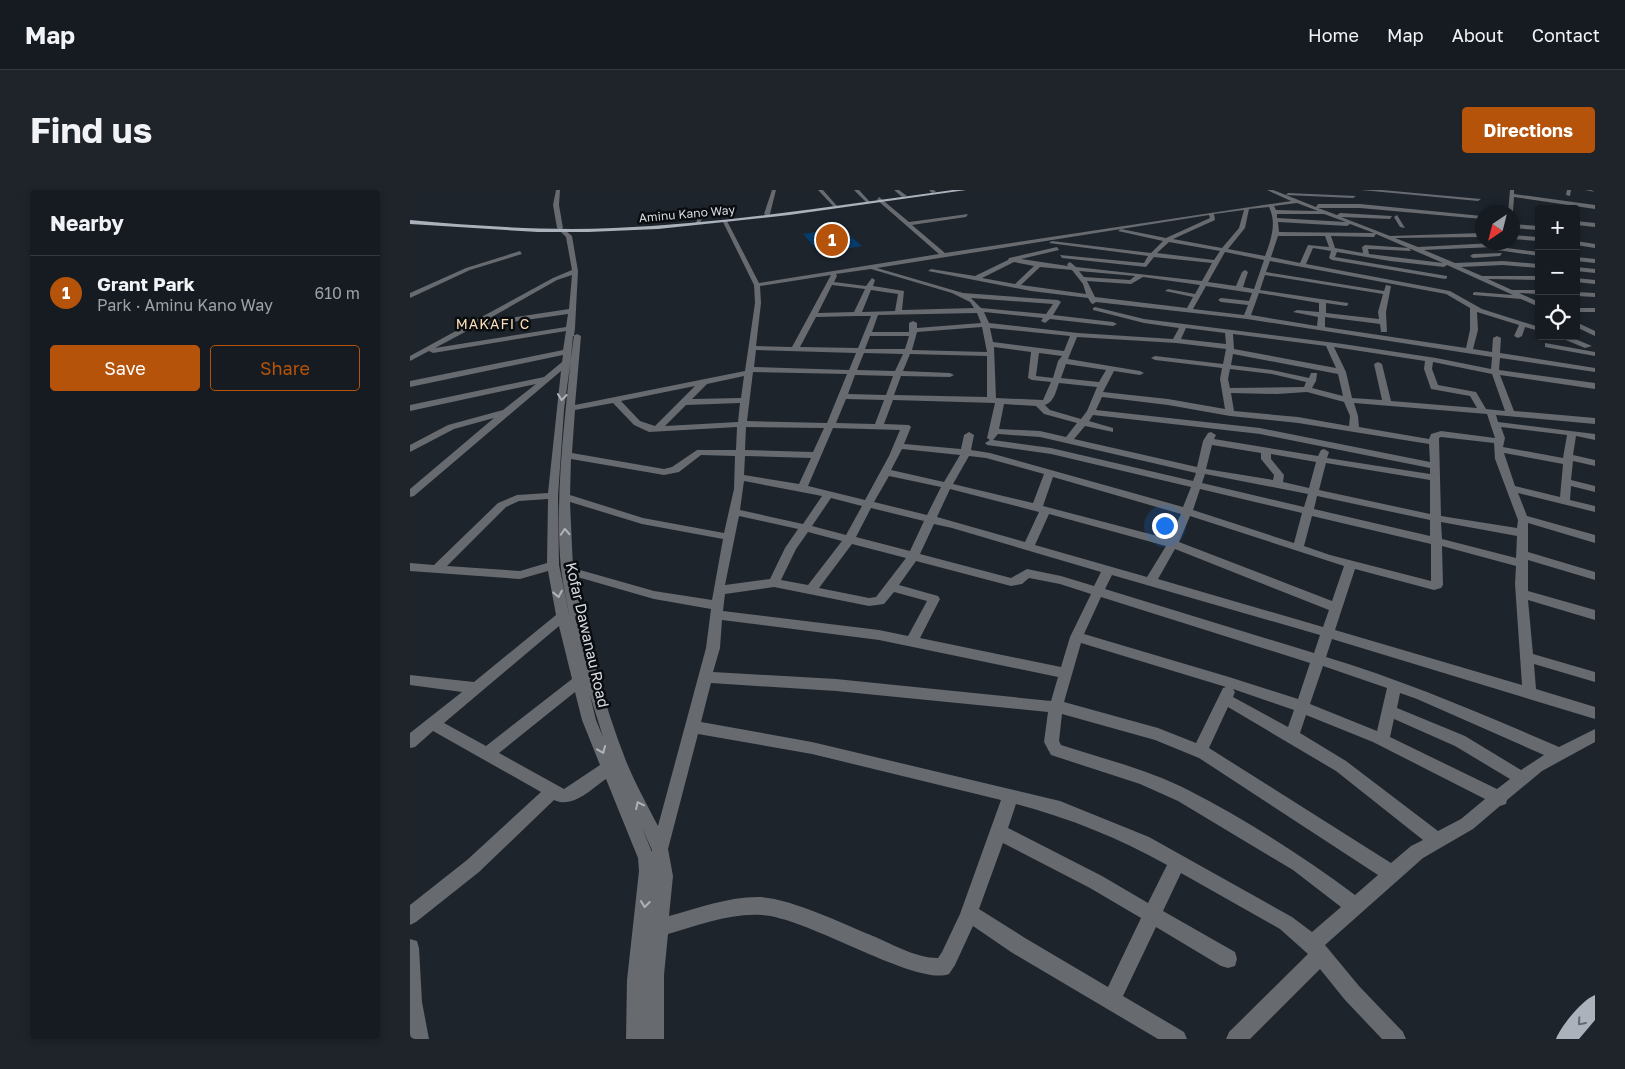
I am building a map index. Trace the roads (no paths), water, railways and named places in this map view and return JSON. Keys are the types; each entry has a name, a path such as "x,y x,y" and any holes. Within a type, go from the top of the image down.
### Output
{"main road":[{"name":"Aminu Kano Way","path":"410,221 486,229 580,231 693,223 952,190"},
{"name":"Aminu Kano Way","path":"561,230 724,221 964,190"},
{"path":"1566,1039 1595,1006"}],"street":[{"name":"Kofar Dawanau Road","path":"558,190 556,205 561,230 570,236 575,271 571,328 566,357 559,496 552,564 562,616 589,720 641,844 648,871 637,980 636,1039"},
{"path":"767,214 774,190"},
{"path":"820,190 834,205"},
{"path":"856,190 868,201"},
{"path":"896,190 904,196"},
{"path":"1269,190 1419,249 1535,303"},
{"path":"1350,190 1360,206"},
{"path":"1363,190 1478,199 1484,195 1433,190"},
{"path":"1587,190 1595,191"},
{"path":"1385,192 1389,208"},
{"path":"1511,205 1512,192 1546,200 1595,206"},
{"path":"1559,194 1568,192 1577,196"},
{"path":"1280,194 1353,196"},
{"path":"1416,195 1425,212"},
{"path":"1478,199 1479,205"},
{"path":"880,200 943,255"},
{"path":"1545,205 1546,200"},
{"path":"757,285 943,255 1045,241 1211,213 1299,201"},
{"path":"1230,413 1224,379 1230,349 1231,332 1244,316 1251,303 1276,234 1274,212 1270,204"},
{"path":"1313,206 1360,206 1475,216"},
{"path":"1189,310 1216,262 1242,228 1247,208"},
{"path":"693,223 703,210"},
{"path":"1274,212 1405,218"},
{"path":"1062,256 1144,265 1149,263 1154,252 1168,239 1213,219 1211,213"},
{"path":"907,224 966,215"},
{"path":"1397,217 1403,227"},
{"path":"1275,220 1355,224"},
{"path":"1520,220 1532,220"},
{"path":"654,1039 655,974 664,876 660,849 713,648 719,590 740,477 742,424 758,303 757,285 724,221"},
{"path":"1313,223 1318,229"},
{"path":"1580,223 1595,225"},
{"path":"1435,227 1441,235"},
{"path":"1520,227 1535,228"},
{"path":"1111,230 1448,292 1457,299 1473,306 1535,328"},
{"path":"1580,230 1595,231"},
{"name":"Kofar Dawanau Road","path":"580,231 576,235 582,272 572,408 567,455 559,496 564,517 567,570 577,623 619,762 660,849"},
{"path":"1276,234 1475,235"},
{"path":"1327,234 1331,249 1334,252 1332,258 1445,277"},
{"path":"1520,238 1535,239"},
{"path":"1045,241 1057,249 1083,279 1095,308 1100,315 1118,330 1117,337"},
{"path":"1045,241 1154,252"},
{"path":"1108,242 1191,259 1216,262"},
{"path":"1580,244 1595,246"},
{"path":"1303,264 1310,246 1366,254 1442,261 1456,257"},
{"path":"1364,277 1365,247 1475,248"},
{"path":"977,278 1011,259 1057,249"},
{"path":"1465,257 1489,250"},
{"path":"1497,250 1502,263"},
{"path":"1510,250 1535,253"},
{"path":"410,296 468,269 520,253"},
{"path":"1011,259 1038,265 1142,275 1346,304"},
{"path":"1186,266 1191,259"},
{"path":"1580,259 1595,261"},
{"path":"916,260 950,288 950,291"},
{"path":"1442,261 1448,292"},
{"path":"1454,265 1502,263 1535,266"},
{"path":"1017,286 1038,265"},
{"path":"869,267 913,288"},
{"path":"1580,269 1595,271"},
{"path":"857,314 877,270"},
{"path":"410,359 473,326 555,279 575,271"},
{"path":"931,272 977,278 1062,295 1244,316 1595,370"},
{"path":"1239,288 1245,272"},
{"path":"795,349 835,273"},
{"path":"1262,273 1386,293"},
{"path":"1083,279 1128,283 1142,275"},
{"path":"1479,277 1535,278"},
{"path":"1580,280 1595,282"},
{"path":"1386,337 1382,322 1389,282"},
{"path":"830,283 950,291 972,301 985,326 993,370 994,431 987,455"},
{"path":"898,313 913,288"},
{"path":"1168,291 1197,296"},
{"path":"1509,291 1535,292"},
{"path":"1475,294 1526,299"},
{"path":"1580,294 1595,295"},
{"path":"962,295 1058,302 1037,331"},
{"path":"1221,300 1251,303"},
{"path":"1321,300 1324,302 1321,327"},
{"path":"1138,339 1149,305"},
{"path":"1470,350 1474,330 1473,306"},
{"path":"1095,308 1144,321 1329,344 1429,359 1495,372 1595,386"},
{"path":"814,315 978,310 1112,324"},
{"path":"1580,310 1595,310"},
{"path":"473,326 572,311"},
{"path":"1297,312 1382,322"},
{"path":"879,425 908,351 913,332 911,313"},
{"path":"802,488 843,396 875,314"},
{"path":"1518,336 1522,324"},
{"path":"868,334 985,326 1074,335 1176,341 1230,349 1342,372"},
{"path":"1176,341 1182,326"},
{"path":"1580,326 1595,334"},
{"path":"421,353 571,328"},
{"path":"843,396 1039,404 1046,402 1074,335"},
{"path":"1497,338 1495,372 1510,413"},
{"path":"1572,340 1595,348 1595,344"},
{"path":"1548,343 1595,354"},
{"path":"989,344 1036,350 1063,358 1140,373"},
{"path":"1329,344 1342,372 1348,400 1354,416 1354,429"},
{"path":"752,348 990,354"},
{"path":"1036,350 1032,378 1055,380 1230,413 1330,425 1433,442"},
{"path":"410,494 547,379 566,357"},
{"path":"410,384 566,357"},
{"path":"1155,358 1226,365 1272,372 1312,381"},
{"path":"1429,359 1428,369 1434,388 1473,394"},
{"path":"1378,364 1388,403"},
{"path":"1068,441 1091,412 1111,368"},
{"path":"1307,389 1317,368"},
{"path":"572,408 748,371 950,375"},
{"path":"410,408 547,379"},
{"path":"657,429 705,381"},
{"path":"1466,382 1496,424 1499,445 1522,518 1522,594 1529,693"},
{"path":"1226,390 1277,391 1307,389 1348,400 1595,421"},
{"path":"614,400 642,427 657,429 742,424 831,424 906,427 886,472 849,540 810,591"},
{"path":"684,402 745,400"},
{"path":"1039,404 1047,412 1110,430"},
{"path":"410,449 451,427 508,412"},
{"path":"1091,412 1260,431 1434,466"},
{"path":"1258,416 1260,431"},
{"path":"1496,424 1595,437"},
{"path":"1298,548 1310,511 1330,425"},
{"path":"1150,582 1173,544 1197,486 1208,441 1215,427"},
{"path":"994,431 1040,434 1202,471 1278,484 1435,518 1523,533"},
{"path":"1565,502 1572,433"},
{"path":"899,446 987,455 1186,512 1350,564 1434,586 1436,585 1433,442 1436,434 1568,460 1595,463"},
{"path":"719,590 774,583 877,602 892,587 913,557 947,485 965,454 969,435"},
{"path":"1208,441 1434,478"},
{"path":"990,443 1030,446 1435,541 1521,558 1595,576"},
{"path":"1266,450 1266,459 1280,475 1278,484"},
{"path":"567,455 672,472 678,470 695,454 700,452 817,455"},
{"path":"886,472 1041,508 1173,544 1335,607"},
{"path":"1029,546 1050,472"},
{"path":"740,477 830,494 932,519 1326,633 1595,714"},
{"path":"1566,482 1595,490"},
{"path":"1511,488 1595,509"},
{"path":"774,583 785,557 830,494"},
{"path":"437,570 502,506 517,498 559,496 642,520 729,537"},
{"path":"734,512 804,528 1011,582 1018,581 1027,573 1033,573 1098,591 1395,685 1559,754"},
{"path":"1522,518 1595,539"},
{"path":"410,567 520,575 552,564"},
{"path":"1292,736 1350,564"},
{"path":"567,570 717,611 879,635 1066,673"},
{"path":"1108,570 1081,623 1056,706 1052,742 1056,750 1143,778 1184,796 1299,864 1355,906"},
{"path":"892,587 934,599 912,641"},
{"path":"1522,594 1595,615"},
{"path":"410,742 562,616"},
{"path":"1076,637 1229,682 1301,708 1382,740 1500,798"},
{"path":"1527,658 1595,677"},
{"path":"706,677 836,685 1056,706 1158,734 1200,751 1391,874"},
{"path":"410,680 477,688"},
{"path":"487,754 579,681"},
{"path":"1200,751 1225,699 1229,682"},
{"path":"1382,740 1395,685"},
{"path":"1225,699 1292,736 1340,766 1437,841"},
{"path":"1389,711 1460,741 1523,779"},
{"path":"433,724 562,796 568,796 609,768"},
{"path":"693,727 812,748 1011,795 1060,808 1143,843 1286,923 1316,950 1352,993 1396,1039"},
{"path":"1236,1039 1355,906 1391,874 1418,852 1467,824 1537,766 1595,734"},
{"path":"410,916 473,866 553,791"},
{"path":"660,928 730,910 762,905 814,921 912,961 936,968 943,967 950,958 969,913 1011,795"},
{"path":"998,832 1152,914 1228,959"},
{"path":"1112,999 1177,862"},
{"path":"969,913 1018,945 1177,1039"},
{"path":"410,948 411,1003 419,1039"},
{"path":"637,980 655,974"}],"place":[{"name":"Grant Park","path":"832,240"}],"district":[{"name":"MAKAFI C","path":"493,324"}]}
